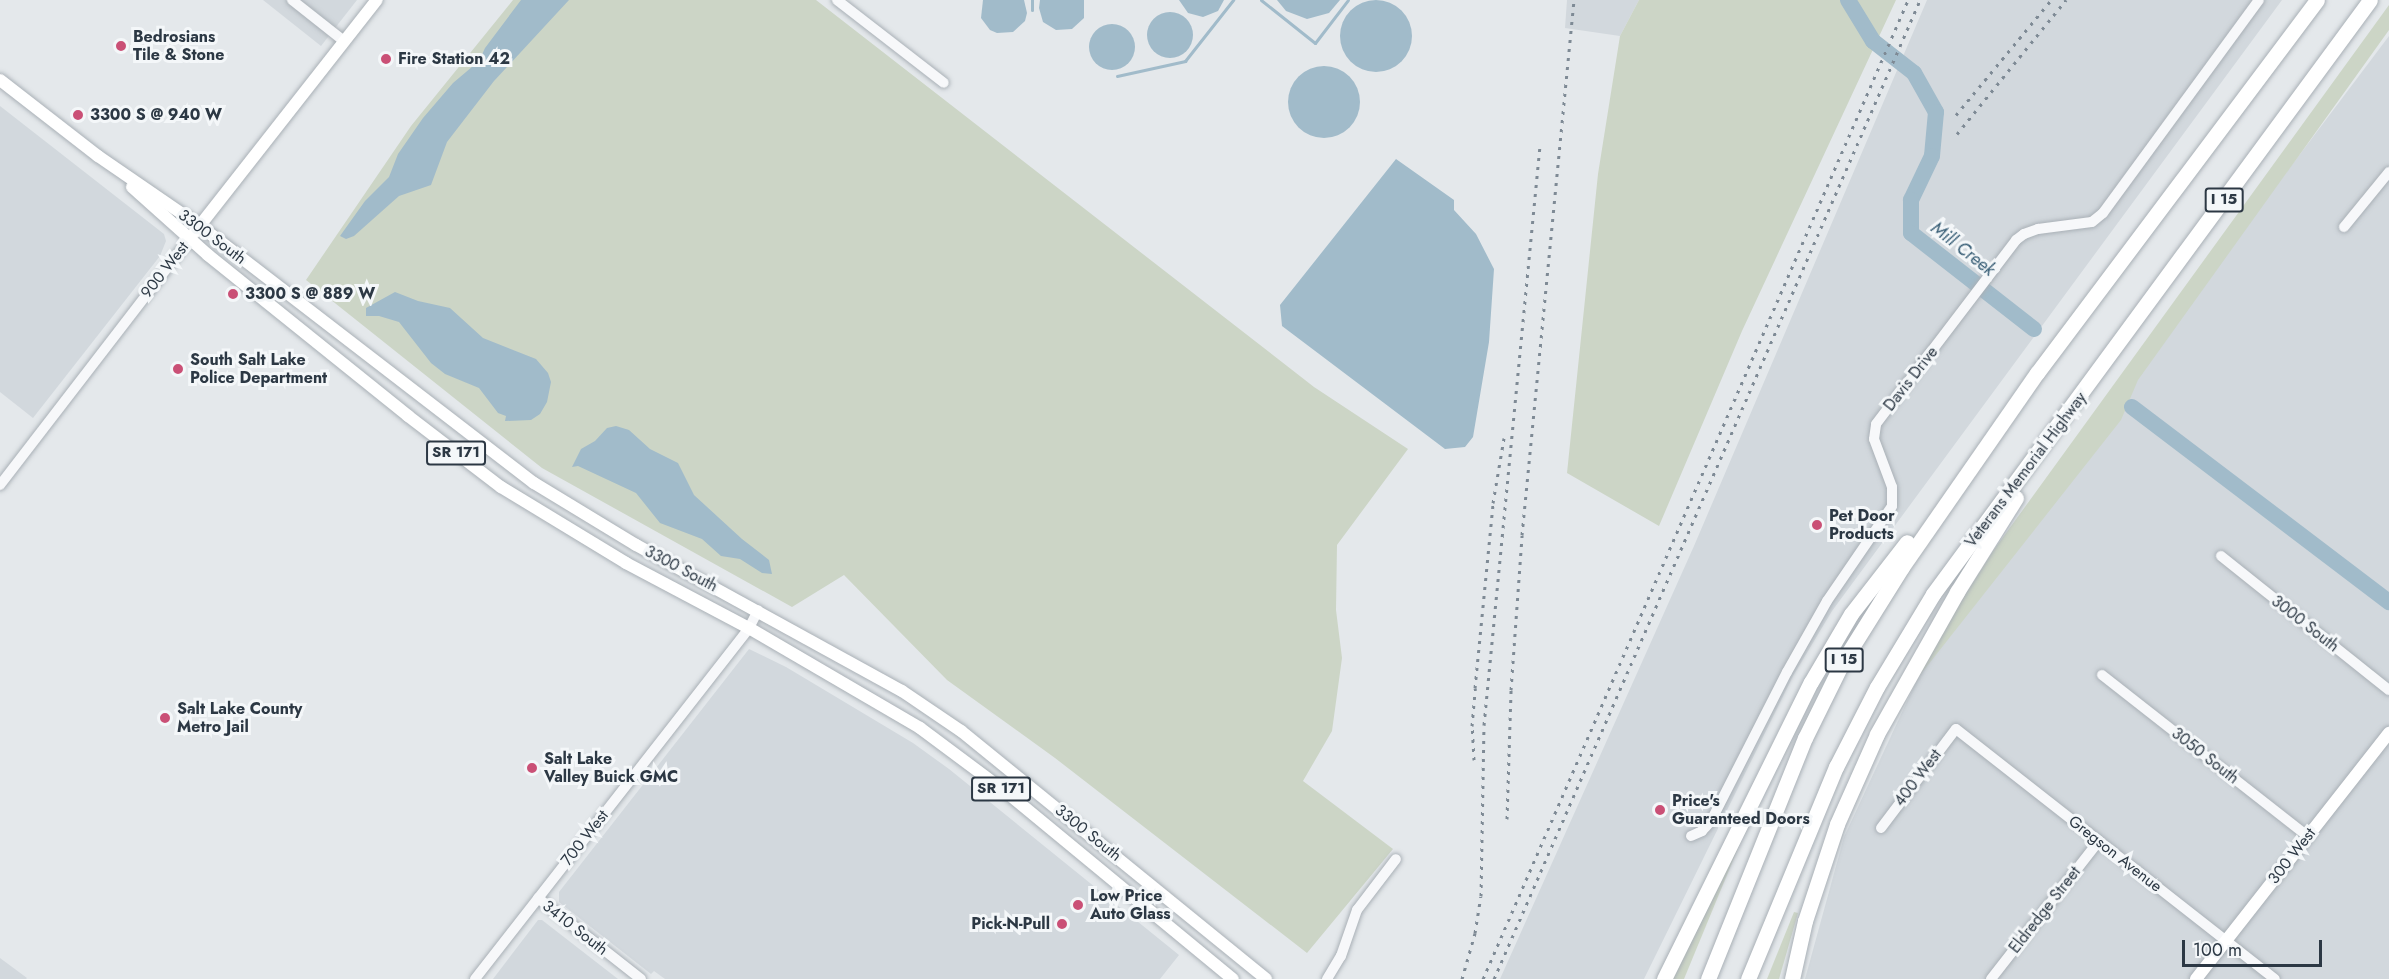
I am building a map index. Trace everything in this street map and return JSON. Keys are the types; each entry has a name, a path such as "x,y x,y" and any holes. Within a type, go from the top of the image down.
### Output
{"highway":[{"name":"I 15","path":"1708,979 1805,738 1842,663 1902,567 2037,373 2317,0"},
{"name":"Veterans Memorial Highway","path":"1748,979 1836,767 1877,687 1933,594 2078,400 2370,0"},
{"path":"1664,979 1811,682 1851,614 2037,373"},
{"path":"1792,979 1805,921 1837,824 1877,734 1957,592 2078,400"}],"main road":[{"name":"900 West","path":"189,240 377,0"},
{"name":"3300 South","path":"0,80 98,156 200,226 534,483 636,545 758,610 902,692 961,731 1266,979"},
{"name":"3300 South","path":"98,156 189,240 399,409 501,487 626,563 749,628 891,709 939,741 1006,792 1233,979"},
{"name":"300 West","path":"2196,979 2389,733"}],"street":[{"path":"292,0 344,41"},
{"path":"837,0 944,83"},
{"name":"Davis Drive","path":"1691,836 1702,831 1711,821 1827,601 1892,506 1892,488 1874,439 1876,424 2016,240 2038,229 2092,222 2103,213 2259,0"},
{"path":"2344,227 2389,171"},
{"name":"900 West","path":"0,485 189,240"},
{"name":"3000 South","path":"2222,556 2389,690"},
{"name":"700 West","path":"475,979 749,628 758,610"},
{"name":"3050 South","path":"2102,675 2307,837"},
{"name":"400 West","path":"1881,828 1956,729"},
{"name":"Gregson Avenue","path":"1956,729 2276,979"},
{"name":"Eldredge Street","path":"1990,979 2098,841"},
{"path":"1327,979 1341,956 1357,909 1396,859"},
{"name":"3410 South","path":"537,898 640,979"}],"shaded area":[{"path":"263,0 357,0 321,46"},
{"path":"1567,0 1639,0 1620,36 1565,28"},
{"path":"1927,0 2282,0 1832,611 1793,676 1644,979 1500,979 1694,546"},
{"path":"2389,36 2389,979 1805,979 1844,837 1924,665 2111,405"},
{"path":"0,106 164,234 166,241 160,256 33,418 0,392"},
{"path":"749,649 786,667 913,743 949,769 1179,955 1160,979 665,979 654,971 651,974 559,902 559,892"},
{"path":"538,920 542,920 618,979 493,979"},
{"path":"0,958 27,978 0,979"}],"green space":[{"path":"513,0 816,0 1314,387 1408,449 1337,545 1336,610 1342,658 1332,731 1303,781 1393,849 1307,953 1055,758 947,680 844,575 792,607 542,468 306,280 411,126"},
{"path":"1639,0 1896,0 1742,331 1659,526 1567,473 1598,174 1620,36"},
{"path":"2389,5 2389,30 2138,380 2121,420 1913,684 1956,609 1993,551"},
{"path":"1741,841 1684,979 1673,979 1691,940"},
{"path":"1794,912 1798,913 1779,979 1767,979"}],"water":[{"path":"521,0 569,0 494,81 447,142 431,185 399,196 354,236 346,239 340,236 365,201 389,177 398,154 423,118 453,83 479,61 485,48"},
{"path":"983,0 1024,0 1027,13 1025,21 1013,32 997,33 990,30 981,18"},
{"path":"1040,0 1084,0 1084,18 1072,29 1056,30 1043,22 1039,8"},
{"path":"1179,0 1224,0 1218,11 1203,17 1188,13"},
{"path":"1277,0 1340,0 1329,13 1307,19 1286,11"},
{"path":"1376,0 1396,6 1406,16 1412,36 1406,56 1396,66 1376,72 1356,66 1346,56 1340,36 1346,16 1356,6"},
{"path":"1170,12 1179,13 1186,19 1192,26 1192,44 1186,51 1179,57 1170,58 1161,57 1154,51 1148,44 1147,35 1148,26 1154,19 1161,13"},
{"path":"1112,24 1121,25 1128,31 1134,38 1134,56 1128,63 1121,69 1112,70 1103,69 1096,63 1090,56 1089,47 1090,38 1096,31 1103,25"},
{"path":"1324,66 1344,72 1354,82 1360,102 1354,122 1344,132 1324,138 1304,132 1294,122 1288,102 1294,82 1304,72"},
{"path":"1396,159 1454,200 1454,210 1476,234 1494,269 1489,342 1473,437 1465,447 1445,449 1282,326 1280,305"},
{"path":"395,292 418,301 450,308 483,338 536,359 548,373 551,382 547,402 540,414 531,420 505,421 506,416 498,413 479,388 445,374 431,363 399,322 379,316 366,316 366,308"},
{"path":"616,426 629,430 650,449 678,463 694,495 742,539 769,560 772,574 762,573 740,559 721,556 702,539 660,523 636,493 578,466 572,467 581,449 595,441 607,428"}],"waterway":[{"path":"1032,0 1032,10"},
{"path":"1117,76 1185,61 1233,0"},
{"path":"1261,0 1315,43 1348,0"},
{"name":"Mill Creek","path":"1848,0 1873,41 1914,73 1936,112 1932,156 1911,200 1911,233 2034,329"},
{"name":"Mill Creek","path":"2132,407 2389,602"}],"railway":[{"path":"1507,819 1511,690 1522,535 1574,0"},
{"path":"1483,979 1908,0"},
{"path":"1494,979 1920,0"},
{"path":"1956,115 2051,0"},
{"path":"1957,134 2066,0"},
{"path":"1462,979 1475,933 1481,896 1484,725 1540,146"},
{"path":"1474,760 1472,726 1475,688 1493,503 1504,438"}],"place":[{"name":"Bedrosians Tile & Stone","path":"121,46"},
{"name":"Fire Station 42","path":"386,59"},
{"name":"3300 S @ 940 W","path":"78,115"},
{"name":"3300 S @ 889 W","path":"233,294"},
{"name":"South Salt Lake Police Department","path":"178,369"},
{"name":"Pet Door Products","path":"1817,525"},
{"name":"Salt Lake County Metro Jail","path":"165,718"},
{"name":"Salt Lake Valley Buick GMC","path":"532,768"},
{"name":"Price's Guaranteed Doors","path":"1660,810"},
{"name":"Low Price Auto Glass","path":"1078,905"},
{"name":"Pick-N-Pull","path":"1062,924"}]}
